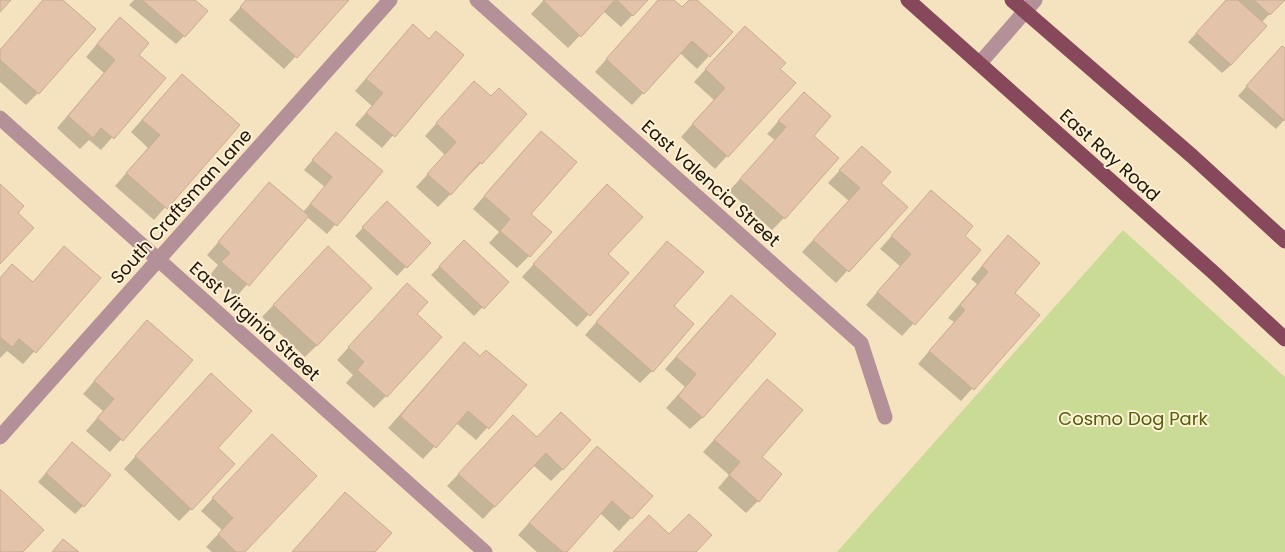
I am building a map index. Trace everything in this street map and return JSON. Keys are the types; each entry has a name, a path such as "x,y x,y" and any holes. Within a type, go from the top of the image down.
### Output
{"main road":[{"name":"East Ray Road","path":"908,0 1214,273 1285,339"},
{"path":"1012,0 1030,6 1285,241"}],"street":[{"name":"South Craftsman Lane","path":"0,437 390,0"},
{"name":"East Valencia Street","path":"477,0 861,343 884,417"},
{"path":"980,63 1030,6"},
{"name":"East Virginia Street","path":"0,118 485,552"}],"green space":[{"name":"Cosmo Dog Park","path":"1123,230 1285,377 1285,552 837,552"}],"building":[{"path":"0,0 11,0 0,12"},
{"path":"43,0 63,0 96,29 39,94 0,60 0,50"},
{"path":"142,0 195,0 208,11 185,37"},
{"path":"246,0 349,0 297,58 240,7"},
{"path":"543,0 615,0 581,37"},
{"path":"617,0 648,0 633,16"},
{"path":"658,0 674,0 682,7 689,0 697,0 733,32 710,57 692,41 644,94 606,59"},
{"path":"1226,0 1238,0 1267,26 1231,65 1196,33"},
{"path":"1254,0 1285,0 1270,15"},
{"path":"120,17 149,43 139,55 166,78 114,139 101,128 93,138 68,116 115,60 97,44"},
{"path":"413,24 429,39 436,31 464,55 395,137 366,113 383,93 366,79"},
{"path":"745,26 786,63 780,69 796,83 728,157 692,124 725,88 705,69"},
{"path":"1282,46 1285,48 1285,121 1246,86"},
{"path":"182,74 240,125 167,209 126,173 160,135 142,120"},
{"path":"474,81 491,96 499,88 527,114 451,195 427,174 456,142 436,123"},
{"path":"804,92 831,116 814,136 839,158 785,219 740,179 786,127 778,121"},
{"path":"541,131 577,162 531,214 552,232 530,257 500,231 510,219 484,196"},
{"path":"336,132 383,171 337,226 310,204 332,177 312,160"},
{"path":"862,146 891,172 881,183 908,207 849,272 813,240 860,188 839,170"},
{"path":"269,182 309,216 249,286 221,262 230,253 218,242"},
{"path":"0,184 24,206 18,213 34,228 0,264"},
{"path":"607,184 643,217 608,254 629,273 590,316 533,264"},
{"path":"931,190 973,226 965,236 981,250 915,325 877,292 911,254 891,236"},
{"path":"387,201 431,243 407,268 362,227"},
{"path":"1008,235 1040,263 1015,293 1040,315 974,390 929,351 965,310 960,305 988,272 982,266"},
{"path":"464,240 509,282 484,309 439,266"},
{"path":"667,241 704,272 674,306 694,324 653,372 596,322"},
{"path":"64,246 101,278 36,353 19,339 12,347 0,337 0,278 12,264 33,282"},
{"path":"328,246 372,288 317,346 273,305"},
{"path":"407,283 428,302 417,314 442,337 387,397 357,370 364,362 348,347"},
{"path":"731,295 776,334 703,418 678,396 696,374 676,357"},
{"path":"147,320 193,360 123,441 97,418 114,399 94,381"},
{"path":"464,342 480,356 486,350 527,385 489,429 468,411 436,448 400,416"},
{"path":"211,373 252,411 218,448 235,464 192,510 135,456"},
{"path":"767,379 803,410 762,457 782,474 759,502 729,475 740,462 714,440"},
{"path":"561,412 591,440 563,470 546,453 495,507 458,474 513,415 537,437"},
{"path":"272,434 317,476 245,552 236,552 218,534 233,518 212,498"},
{"path":"72,442 111,475 84,507 46,473"},
{"path":"597,446 653,496 632,519 612,501 567,552 563,552 529,523"},
{"path":"0,489 44,530 23,552 0,552"},
{"path":"345,492 392,533 375,552 292,552"},
{"path":"689,514 712,535 696,552 613,552 649,515 669,534"},
{"path":"63,539 79,552 52,552"}]}
